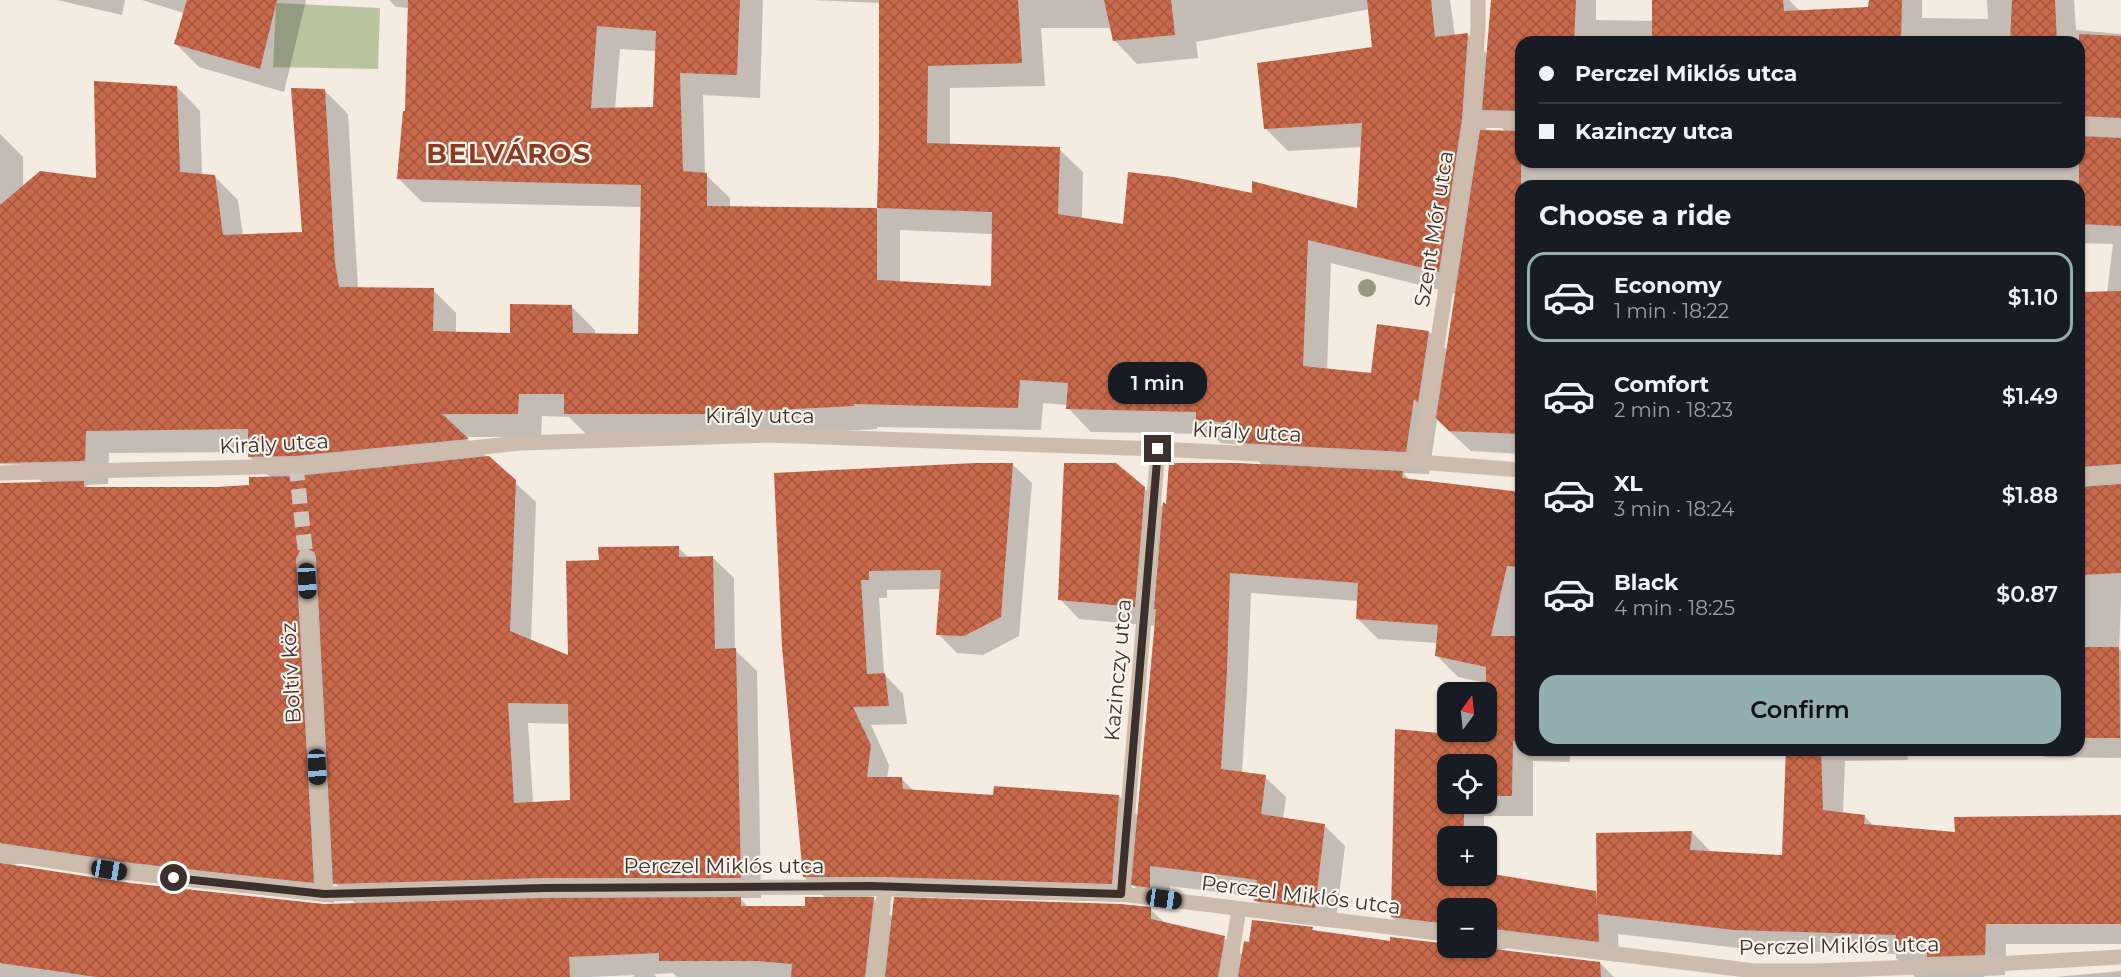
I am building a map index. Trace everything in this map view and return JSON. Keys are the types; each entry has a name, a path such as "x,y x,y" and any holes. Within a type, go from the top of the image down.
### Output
{"street":[{"name":"Szent Mór utca","path":"1419,462 1472,120 1478,0"},
{"path":"1472,120 1515,121"},
{"path":"2085,126 2121,128"},
{"name":"Király utca","path":"0,473 296,466 521,443 768,435 1158,449 1419,462 1515,470"},
{"name":"Kazinczy utca","path":"1121,894 1158,449"},
{"path":"2085,477 2121,474"},
{"name":"Boltív köz","path":"306,558 324,894"},
{"name":"Perczel Miklós utca","path":"0,853 130,873 324,894 544,888 885,887 1121,894 1437,933"},
{"path":"875,977 885,887"},
{"path":"1228,977 1239,909"},
{"name":"Perczel Miklós utca","path":"1497,939 1754,971 1894,968 2121,957"}],"green space":[{"path":"276,3 380,8 378,69 273,67"}],"building":[{"path":"187,0 277,0 260,69 174,44"},
{"path":"408,0 740,0 737,75 680,73 683,171 707,173 707,206 877,208 879,0 1018,0 1022,63 928,66 927,143 1060,147 1058,214 1123,224 1128,172 1173,177 1252,193 1252,181 1357,208 1362,123 1264,129 1257,63 1372,47 1367,0 1431,0 1435,37 1468,33 1462,119 1439,272 1308,240 1303,366 1371,373 1377,324 1429,331 1418,403 1414,399 1406,452 1239,443 1240,424 1196,420 1196,412 1066,409 1068,383 1020,380 1018,408 854,404 854,406 703,414 564,414 564,394 519,394 518,414 442,414 469,439 295,456 248,457 248,429 86,431 85,461 0,463 0,205 40,171 96,178 94,81 177,86 180,172 215,175 223,235 302,232 291,88 325,89 335,263 339,287 434,288 433,331 510,333 510,304 572,305 573,333 638,334 641,185 397,179 403,111 405,111","holes":["597,26 656,31 653,107 591,108","877,208 992,212 991,286 877,280"]},
{"path":"1104,0 1171,0 1175,35 1113,41"},
{"path":"1491,0 1576,0 1574,36 1515,36 1515,111 1482,110"},
{"path":"1652,0 1783,0 1784,11 1868,7 1869,0 1902,0 1901,36 1652,36"},
{"path":"2012,0 2055,0 2057,36 2010,36"},
{"path":"2079,34 2121,36 2121,118 2085,116 2085,36 2079,36"},
{"path":"1480,130 1515,131 1515,168 1521,168 1521,180 1515,180 1515,434 1449,431 1436,418"},
{"path":"2085,136 2121,138 2121,226 2085,224 2085,180 2079,180 2079,168 2085,168"},
{"path":"2121,291 2121,464 2085,467 2085,292"},
{"path":"489,456 516,480 510,631 568,655 566,561 599,560 598,547 679,546 679,557 713,556 715,649 736,648 741,878 544,878 333,884 316,557 314,552 306,548 300,550 296,559 314,883 132,863 0,843 0,483 84,481 84,487 216,487 249,485 249,477 297,476","holes":["508,703 568,704 570,800 514,803"]},
{"path":"1013,463 1001,617 964,636 936,635 941,570 869,571 869,580 861,580 867,674 885,673 889,706 853,707 871,745 867,777 902,777 903,789 993,795 994,786 1119,795 1112,884 885,877 803,877 782,647 774,473"},
{"path":"1064,463 1116,463 1145,487 1135,607 1058,600"},
{"path":"1169,463 1238,463 1403,471 1402,478 1515,491 1515,567 1507,566 1491,636 1515,636 1515,741 1513,741 1512,796 1497,796 1497,754 1437,754 1437,814 1464,814 1464,826 1437,826 1437,886 1497,886 1497,875 1596,891 1597,907 1596,833 1692,831 1690,850 1782,855 1786,756 1821,756 1823,810 1865,815 1864,824 1955,832 1954,817 2121,815 2121,924 1986,924 1985,955 1927,957 1927,944 1895,945 1896,935 1734,930 1598,914 1599,942 1497,929 1497,898 1437,898 1437,923 1391,917 1395,729 1437,733 1437,742 1497,742 1497,682 1486,682 1486,667 1435,656 1438,625 1356,619 1358,583 1230,573 1221,769 1266,775 1261,814 1325,824 1315,908 1254,901 1257,880 1150,866 1150,888 1131,885 1156,609 1154,609 1163,502 1166,504"},
{"path":"2121,484 2121,573 2085,575 2085,487"},
{"path":"2085,647 2119,647 2120,738 2085,738"},
{"path":"0,863 130,883 324,904 544,898 741,897 741,906 805,906 805,897 874,897 865,977 791,977 792,964 757,961 659,961 659,953 569,957 570,977 96,977 0,963"},
{"path":"894,897 1151,907 1151,919 1225,936 1218,977 885,977"},
{"path":"1252,920 1313,927 1312,930 1390,941 1390,937 1437,943 1437,958 1497,958 1497,949 1600,962 1601,977 1238,977 1244,941 1249,942"}],"tunnel":[{"path":"296,466 306,558"}],"district":[{"name":"BELVÁROS","path":"509,154"}],"route":[{"path":"174,878 324,894 544,888 871,886 1121,894 1158,449"}]}
